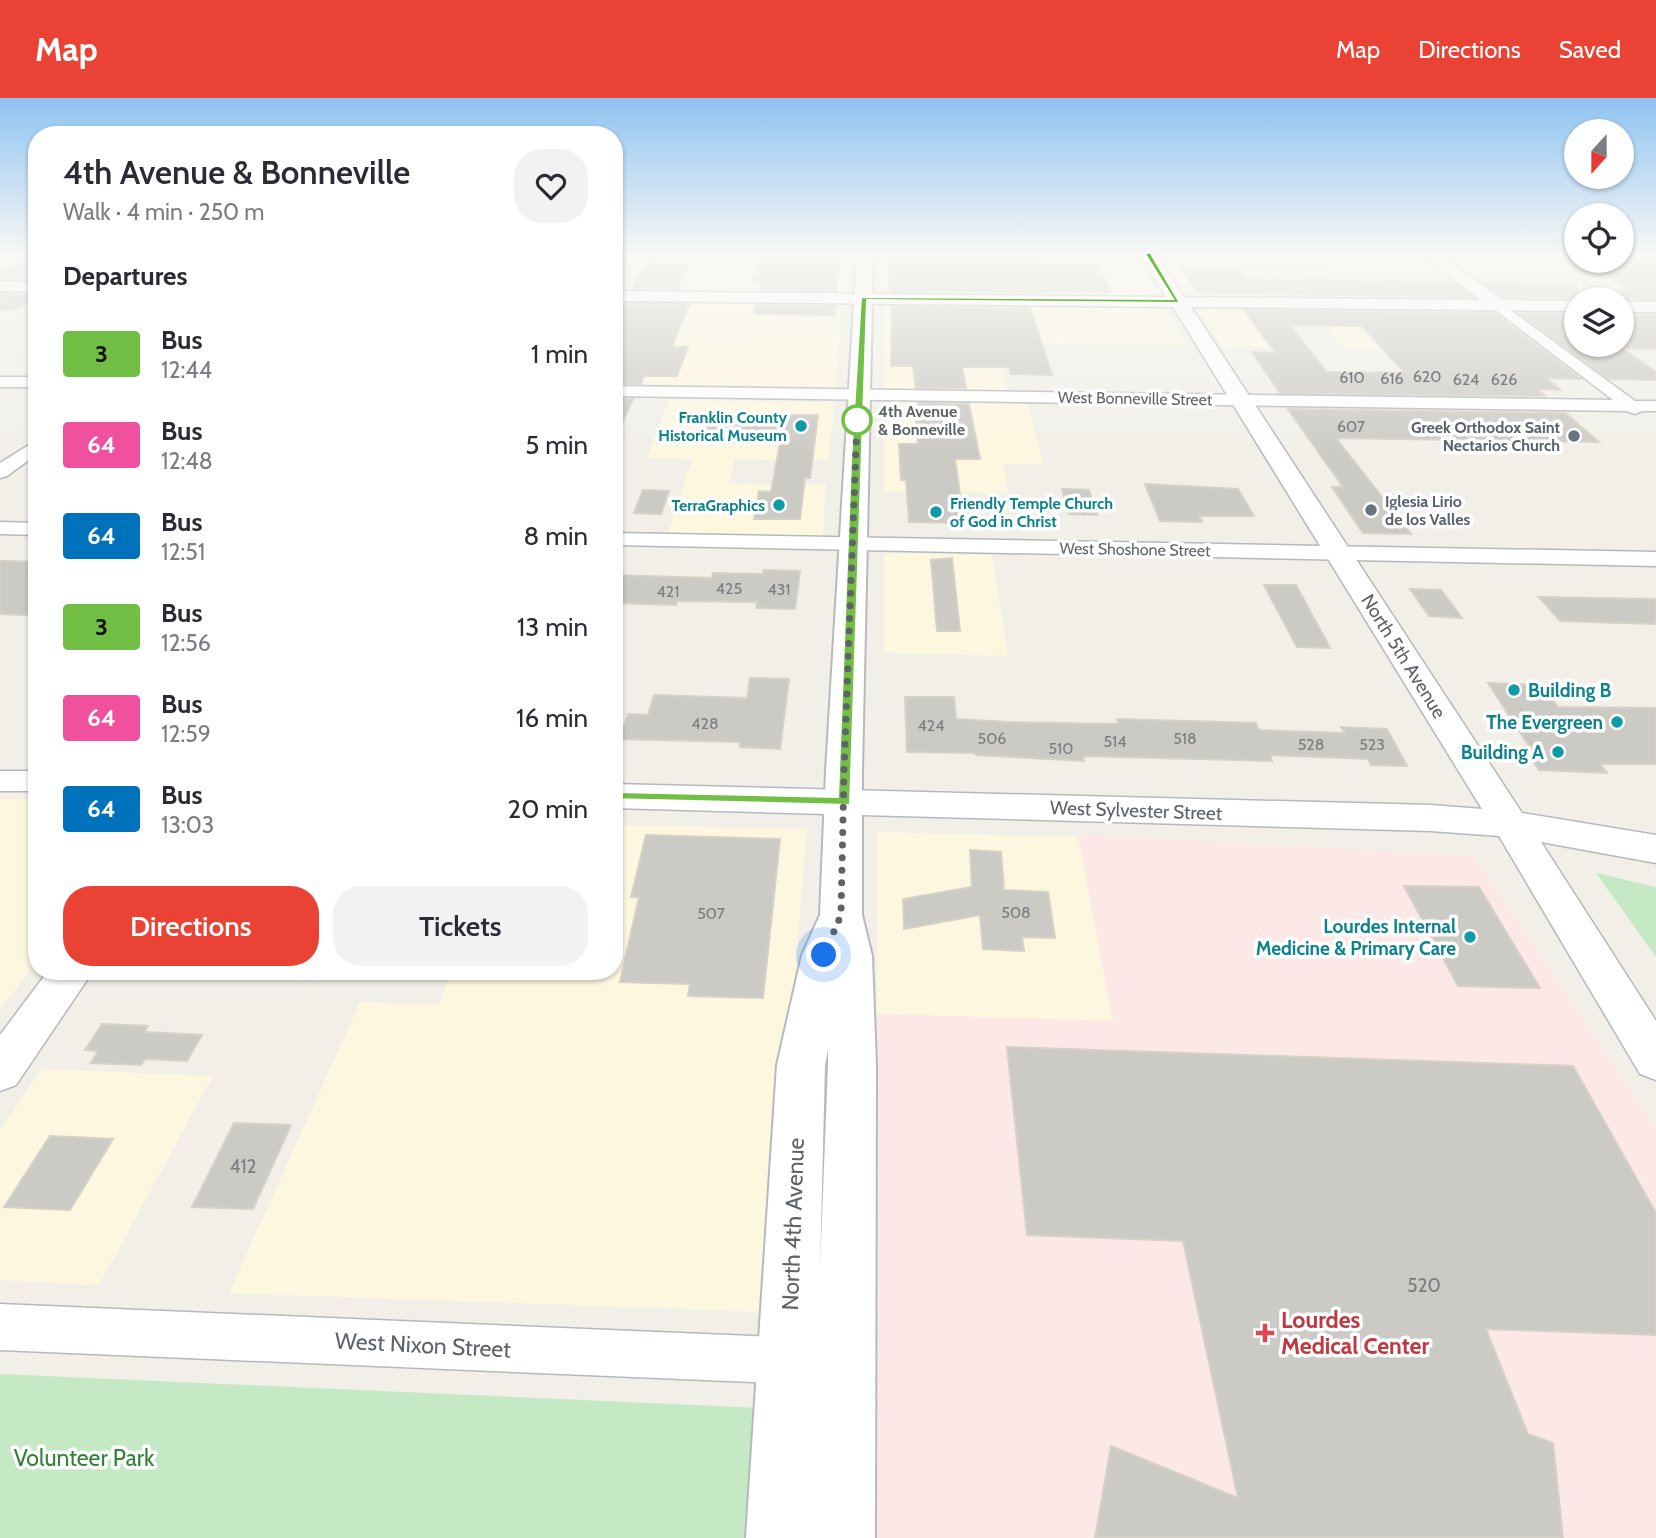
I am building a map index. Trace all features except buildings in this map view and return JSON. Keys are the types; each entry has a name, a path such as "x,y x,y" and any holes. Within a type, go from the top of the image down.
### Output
{"main road":[{"name":"North 4th Avenue","path":"842,1538 852,1065 850,956 841,915 844,771 863,321"},
{"name":"North 4th Avenue","path":"779,1538 801,1065 824,955 841,915"}],"street":[{"name":"North 5th Avenue","path":"1191,321 1510,824 1656,1060"},
{"path":"1519,321 1656,425"},
{"path":"0,382 28,382"},
{"name":"West Bonneville Street","path":"623,391 1656,406"},
{"path":"0,472 28,452"},
{"path":"0,528 28,528"},
{"name":"West Shoshone Street","path":"623,539 1656,559"},
{"path":"0,780 28,781"},
{"name":"West Sylvester Street","path":"623,796 1418,818 1510,824 1656,849"},
{"path":"0,1071 66,980"},
{"name":"West Nixon Street","path":"0,1327 846,1363"}],"shaded area":[{"path":"623,321 841,321 835,387 623,384"},
{"path":"884,321 1173,321 1187,345 996,343 1007,393 883,391"},
{"path":"1207,321 1286,321 1308,348 1223,346"},
{"path":"1320,321 1353,321 1379,349 1344,348"},
{"path":"669,400 835,402 828,461 735,459 729,483 826,485 823,537 668,534 692,459 647,458"},
{"path":"884,400 1028,402 1043,465 1003,464 1008,493 884,491"},
{"path":"884,553 992,555 1008,656 884,653"},
{"path":"0,799 28,799 28,973 0,1010"},
{"path":"623,825 807,829 767,1312 229,1293 360,1002 439,1005 448,980 623,980"},
{"path":"877,832 1078,837 1113,1021 877,1014"},
{"name":"Lourdes Medical Center","path":"1078,834 1474,856 1656,1129 1656,1538 872,1538 877,1014 1113,1021"},
{"path":"42,1069 213,1076 99,1285 0,1280 0,1130"}],"green space":[{"path":"1596,873 1656,887 1656,957"},
{"name":"Volunteer Park","path":"0,1374 762,1408 752,1538 0,1538"}],"bus line":[{"name":"3","path":"623,796 845,802 855,461 863,321"}],"place":[{"name":"4th Avenue & Bonneville","path":"857,420"},
{"name":"Franklin County Historical Museum","path":"801,426"},
{"name":"Greek Orthodox Saint Nectarios Church","path":"1574,436"},
{"name":"TerraGraphics","path":"779,505"},
{"name":"Iglesia Lirio de los Valles","path":"1371,510"},
{"name":"Friendly Temple Church of God in Christ","path":"936,512"},
{"name":"Building B","path":"1514,690"},
{"name":"The Evergreen","path":"1617,722"},
{"name":"Building A","path":"1558,752"},
{"name":"Lourdes Internal Medicine & Primary Care","path":"1470,937"},
{"name":"Lourdes Medical Center","path":"1265,1333"}],"route":[{"path":"824,955 841,915 857,420"}]}
